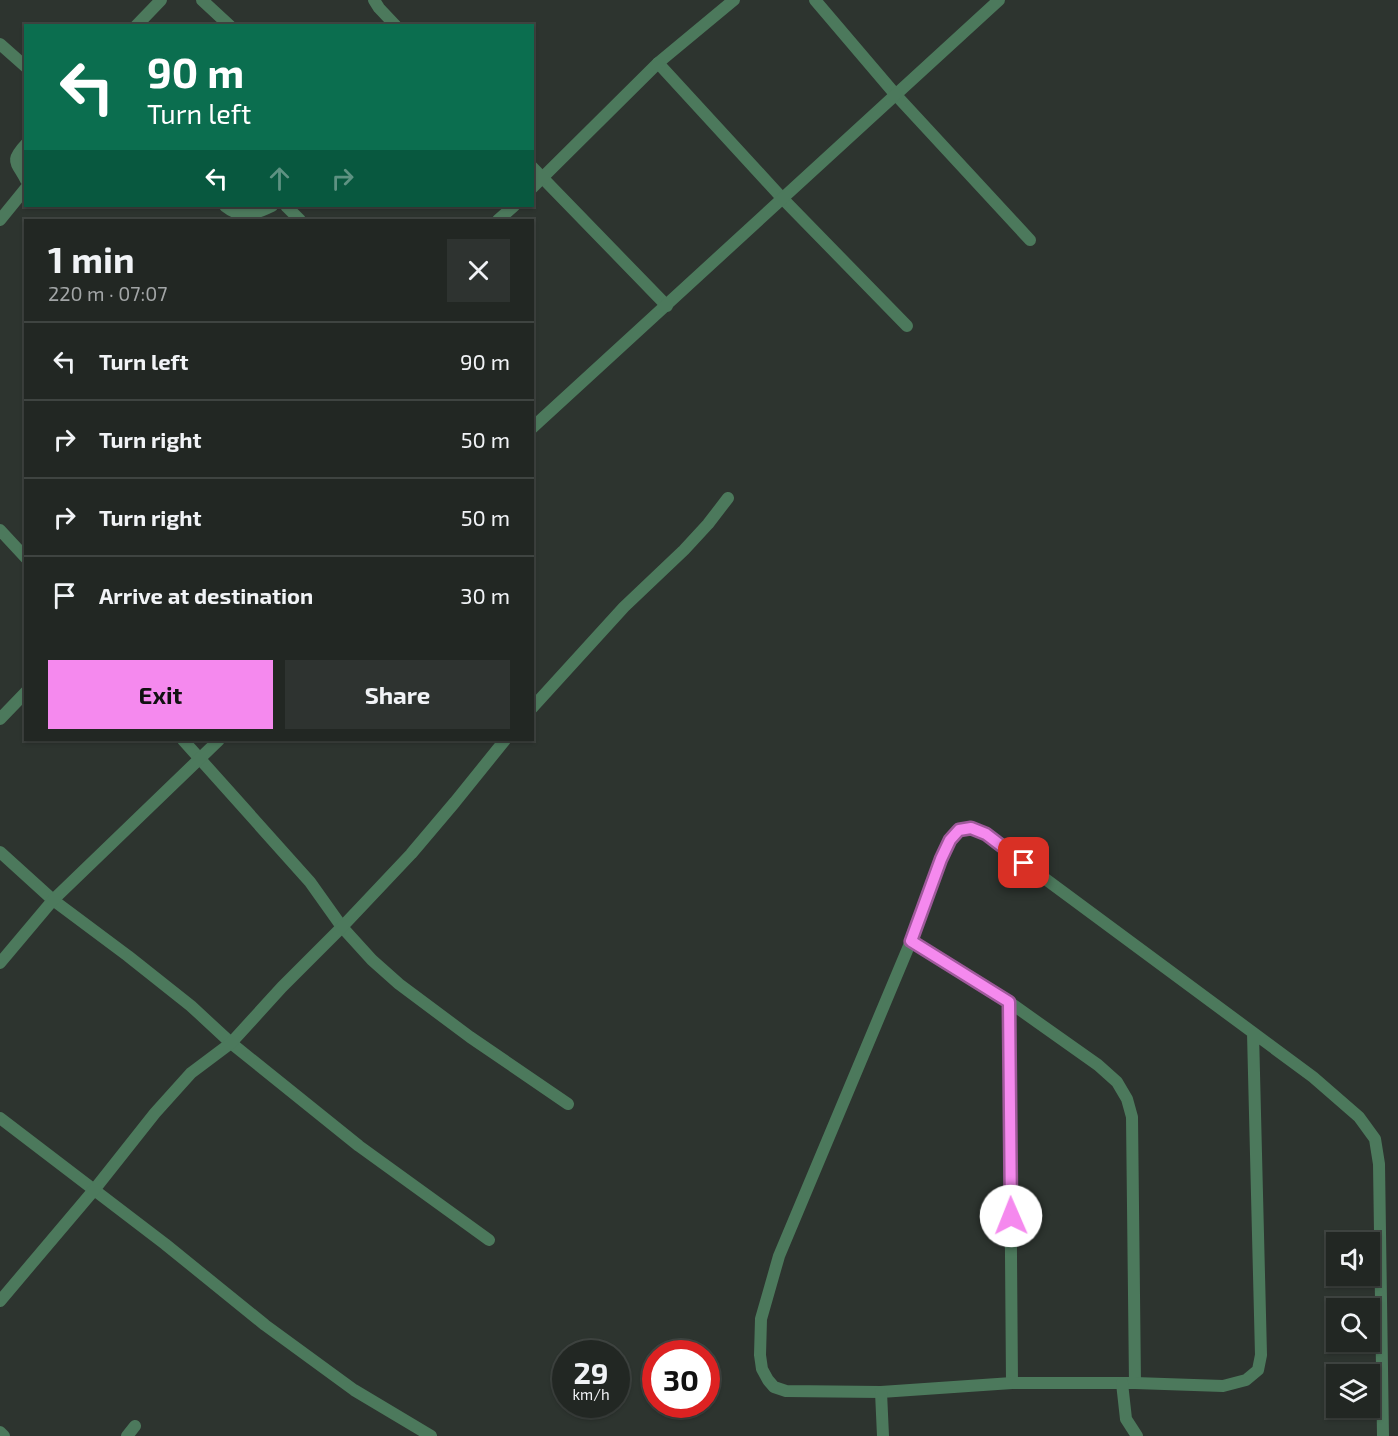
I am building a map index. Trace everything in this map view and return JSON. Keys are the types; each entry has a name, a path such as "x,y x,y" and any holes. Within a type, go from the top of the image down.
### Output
{"street":[{"path":"138,24 161,0"},
{"path":"202,0 228,24"},
{"path":"374,0 394,24"},
{"path":"534,186 658,63 734,0"},
{"path":"815,0 895,94 1030,240"},
{"path":"534,426 999,0"},
{"path":"0,44 24,65"},
{"path":"658,63 782,198 907,326"},
{"path":"24,146 16,155 15,160 15,164 24,177"},
{"path":"534,169 667,306"},
{"path":"0,220 24,190"},
{"path":"226,207 244,215 260,212 270,207"},
{"path":"287,207 299,219"},
{"path":"499,219 513,207"},
{"path":"534,704 624,607 692,541 728,498"},
{"path":"0,530 24,556"},
{"path":"0,719 24,694"},
{"path":"184,741 310,882 342,927 372,960 399,984 470,1037 568,1104"},
{"path":"0,963 53,900 218,741"},
{"path":"0,1301 94,1190 155,1113 191,1073 231,1043 411,854 504,741"},
{"path":"1253,1033 1261,1356 1258,1370 1246,1380 1223,1386 1012,1383 881,1392 786,1390 774,1387 762,1369 760,1355 762,1319 779,1256 911,941 941,859 950,840 959,830 971,828 986,834 1313,1077 1359,1117 1375,1139 1378,1164 1383,1436"},
{"path":"0,852 53,900 191,1006 231,1043 359,1146 489,1240"},
{"path":"911,941 1009,1002 1098,1065 1117,1082 1127,1100 1132,1117 1135,1383"},
{"path":"1009,1002 1012,1383"},
{"path":"0,1118 165,1244 265,1325 354,1390 431,1436"},
{"path":"1122,1383 1126,1419 1137,1436"},
{"path":"881,1392 883,1436"},
{"path":"0,1432 4,1436"}],"route":[{"path":"1011,1216 1009,1002 911,941 941,859 950,840 959,830 971,828 986,834 1024,863"}]}
